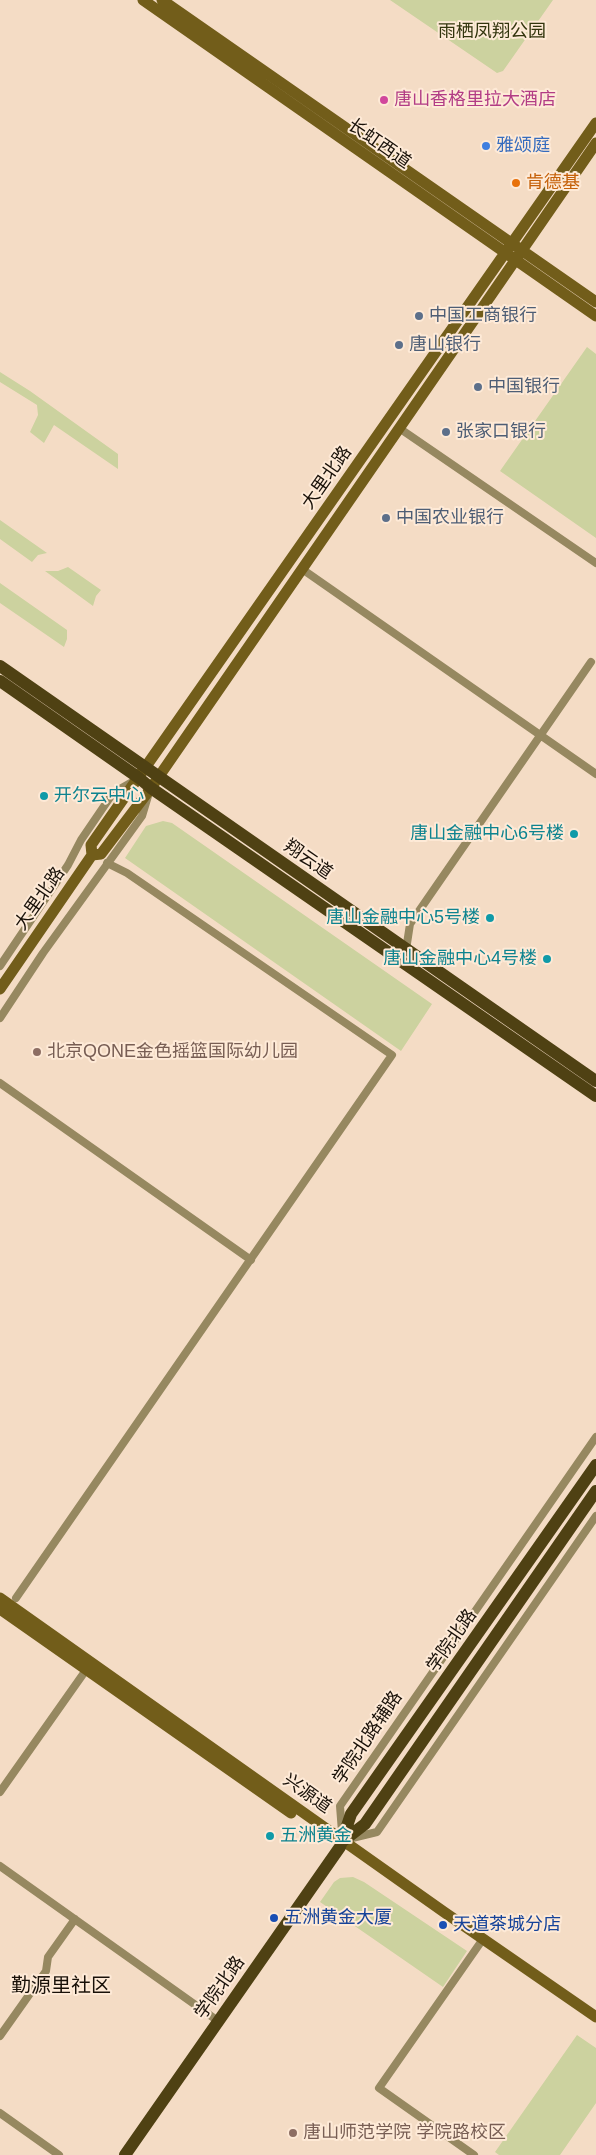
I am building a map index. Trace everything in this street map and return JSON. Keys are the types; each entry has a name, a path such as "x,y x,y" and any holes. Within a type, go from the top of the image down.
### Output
{"main road":[{"name":"长虹西道","path":"143,0 514,252 596,302"},
{"name":"长虹西道","path":"162,0 514,252 596,316"},
{"name":"大里北路","path":"92,855 101,854 151,788 400,428 596,122"},
{"name":"大里北路","path":"0,989 4,973 92,855 91,845 514,252 596,143"},
{"name":"翔云道","path":"0,666 143,773 151,788 596,1096"},
{"name":"翔云道","path":"0,681 143,773 159,776 596,1081"},
{"name":"学院北路","path":"342,1844 351,1814 596,1465"},
{"name":"学院北路","path":"125,2155 342,1844 365,1824 596,1491"},
{"path":"515,1582 526,1591"},
{"name":"兴源道","path":"0,1598 88,1665 481,1942 596,2026"},
{"name":"兴源道","path":"0,1609 88,1665"},
{"name":"兴源道","path":"481,1942 596,2016"}],"street":[{"path":"400,428 596,563"},
{"path":"302,569 596,774"},
{"path":"406,950 410,924 591,662"},
{"path":"0,966 68,866 81,840 113,793 143,773"},
{"path":"0,1018 42,953 142,816 151,788"},
{"path":"16,1598 392,1055 127,873 107,863"},
{"path":"0,1083 251,1260"},
{"name":"学院北路辅路","path":"342,1844 340,1806 596,1437"},
{"path":"342,1844 377,1832 596,1516"},
{"path":"502,1573 515,1582"},
{"path":"526,1591 538,1599"},
{"path":"0,1792 88,1665"},
{"path":"409,1705 421,1715"},
{"path":"434,1724 445,1733"},
{"path":"0,1866 218,2021"},
{"path":"0,2036 46,1971 48,1958 75,1919"},
{"path":"474,2155 379,2088 481,1942"},
{"path":"0,2113 58,2155"}],"green space":[{"name":"雨栖凤翔公园","path":"390,0 553,0 503,71 497,73"},
{"path":"587,347 596,354 596,538 500,471"},
{"path":"0,372 30,391 118,454 118,469 54,425 44,443 30,432 38,415 37,405 0,382"},
{"path":"0,520 47,553 38,555 32,562 0,539"},
{"path":"68,567 101,590 96,596 93,606 45,571 58,571"},
{"path":"0,583 67,630 67,639 64,647 0,603"},
{"path":"163,821 172,823 432,1004 401,1051 125,858 146,826"},
{"path":"353,1877 364,1882 467,1951 443,1987 320,1902 334,1882 340,1878"},
{"path":"577,2035 596,2048 596,2103 560,2155 499,2155 495,2152"}],"place":[{"name":"唐山香格里拉大酒店","path":"384,100"},
{"name":"雅颂庭","path":"486,146"},
{"name":"肯德基","path":"516,183"},
{"name":"中国工商银行","path":"419,316"},
{"name":"唐山银行","path":"399,345"},
{"name":"中国银行","path":"478,387"},
{"name":"张家口银行","path":"446,432"},
{"name":"中国农业银行","path":"386,518"},
{"name":"开尔云中心","path":"44,796"},
{"name":"唐山金融中心6号楼","path":"574,834"},
{"name":"唐山金融中心5号楼","path":"490,918"},
{"name":"唐山金融中心4号楼","path":"547,959"},
{"name":"北京QONE金色摇篮国际幼儿园","path":"37,1052"},
{"name":"五洲黄金","path":"270,1836"},
{"name":"五洲黄金大厦","path":"274,1918"},
{"name":"天道茶城分店","path":"443,1925"},
{"name":"唐山师范学院 学院路校区","path":"293,2133"}],"district":[{"name":"勤源里社区","path":"61,1986"}]}
